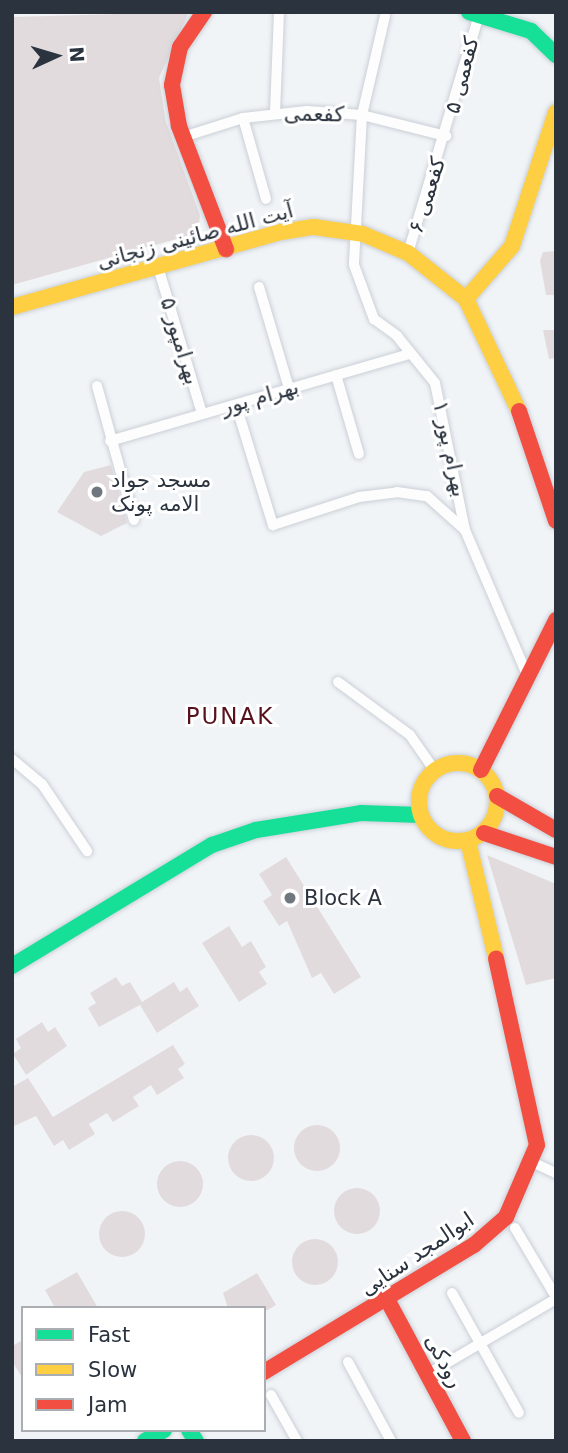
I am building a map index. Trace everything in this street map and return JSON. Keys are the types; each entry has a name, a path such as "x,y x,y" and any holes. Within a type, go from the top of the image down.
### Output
{"main road":[{"path":"204,12 180,47 172,85 183,137 226,249"},
{"path":"474,13 531,31 556,55"},
{"path":"466,299 512,246 556,111"},
{"name":"آیت الله صائینی زنجانی","path":"12,307 314,227 351,233 408,253 466,299 505,371 556,521"},
{"path":"481,770 530,680 556,620"},
{"path":"497,796 495,816 484,833 468,841 439,837 421,815 419,799 435,771 453,763 481,770 497,796 556,830"},
{"path":"12,966 212,845 256,830 361,813 421,815"},
{"path":"484,833 556,857"},
{"name":"ابوالمجد سنایی","path":"266,1371 388,1301 506,1217 532,1162 537,1145 530,1085 468,841"},
{"name":"رودکی","path":"388,1301 463,1441"},
{"path":"145,1441 161,1432"}],"street":[{"path":"275,112 279,12"},
{"name":"کفعمی ۵","path":"446,136 474,13"},
{"name":"بهرام پور ۱","path":"385,16 362,115 351,233 354,265 374,319 435,383 465,530 530,680"},
{"name":"کفعمی","path":"183,137 243,118 275,112 362,115 446,136"},
{"path":"243,118 266,199"},
{"name":"کفعمی ۶","path":"408,253 446,136"},
{"name":"بهرامپور ۵","path":"158,267 202,414"},
{"path":"259,286 289,388"},
{"name":"بهرام پور","path":"110,440 410,354"},
{"path":"336,375 359,454"},
{"path":"97,386 134,520"},
{"path":"236,405 273,524 359,497 397,492 427,496 465,530"},
{"path":"338,682 410,735 435,771"},
{"path":"12,759 42,784 87,851"},
{"path":"532,1162 556,1173"},
{"path":"428,1374 481,1346 556,1298 515,1228"},
{"path":"452,1293 519,1413"},
{"path":"348,1362 391,1441"},
{"path":"271,1395 297,1441"}],"building":[{"path":"189,12 159,78 166,122 200,215 198,233 12,285 12,17"},
{"path":"556,251 556,295 546,295 540,261 543,252"},
{"path":"543,330 556,330 556,358 549,359"},
{"name":"مسجد جواد الامه پونک","path":"111,465 127,523 101,536 57,512 84,472"},
{"path":"487,855 556,884 556,978 526,985"},
{"path":"286,857 361,977 334,994 321,973 312,978 287,921 279,926 263,901 272,895 259,874"},
{"path":"229,926 242,947 251,941 266,967 259,972 267,984 239,1002 202,943"},
{"path":"116,977 122,986 130,982 142,1002 174,982 180,992 187,987 199,1006 157,1033 140,1005 99,1027 88,1008 96,1003 90,993"},
{"path":"42,1022 48,1032 55,1027 67,1046 26,1075 13,1054 21,1048 16,1039"},
{"path":"173,1045 185,1064 178,1069 184,1078 157,1095 151,1085 133,1097 139,1106 113,1122 107,1113 89,1124 95,1134 69,1150 63,1140 54,1146 36,1116 12,1127 12,1087 28,1078 53,1117"},
{"path":"317,1125 333,1132 340,1148 333,1164 317,1171 301,1164 294,1148 301,1132"},
{"path":"251,1135 267,1142 274,1158 267,1174 251,1181 235,1174 228,1158 235,1142"},
{"path":"180,1161 196,1168 203,1184 196,1200 180,1207 164,1200 157,1184 164,1168"},
{"path":"357,1188 373,1195 380,1211 373,1227 357,1234 341,1227 334,1211 341,1195"},
{"path":"122,1211 138,1218 145,1234 138,1250 122,1257 106,1250 99,1234 106,1218"},
{"path":"315,1239 331,1246 338,1262 331,1278 315,1285 299,1278 292,1262 299,1246"},
{"path":"77,1272 97,1306 54,1306 45,1290"},
{"path":"257,1273 276,1305 266,1311 266,1306 227,1306 223,1293"},
{"path":"21,1341 21,1376 12,1361 12,1346"}],"traffic: fast":[{"path":"469,12 531,31 556,55"},
{"path":"12,966 212,845 256,830 361,813 421,815"},
{"path":"145,1441 161,1432"},
{"path":"190,1432 196,1441"}],"traffic: slow":[{"path":"466,299 512,246 556,112"},
{"path":"12,307 281,232 314,227 363,234 408,253 466,299 519,411"},
{"path":"450,763 466,763 480,769 491,780 497,794 497,802 497,810 491,824 480,835 466,841 450,841 436,835 425,824 419,810 419,794 425,780 436,769 450,763"},
{"path":"468,841 496,958"}],"traffic: jam":[{"path":"204,12 180,47 172,85 179,126 226,249"},
{"path":"519,411 556,521"},
{"path":"481,770 556,620"},
{"path":"497,796 556,830"},
{"path":"484,833 556,857"},
{"path":"266,1371 474,1245 506,1217 537,1145 496,958"},
{"path":"388,1301 463,1441"}],"place":[{"name":"مسجد جواد الامه پونک","path":"97,492"},
{"name":"Block A","path":"290,898"}],"district":[{"name":"PUNAK","path":"230,716"}]}
